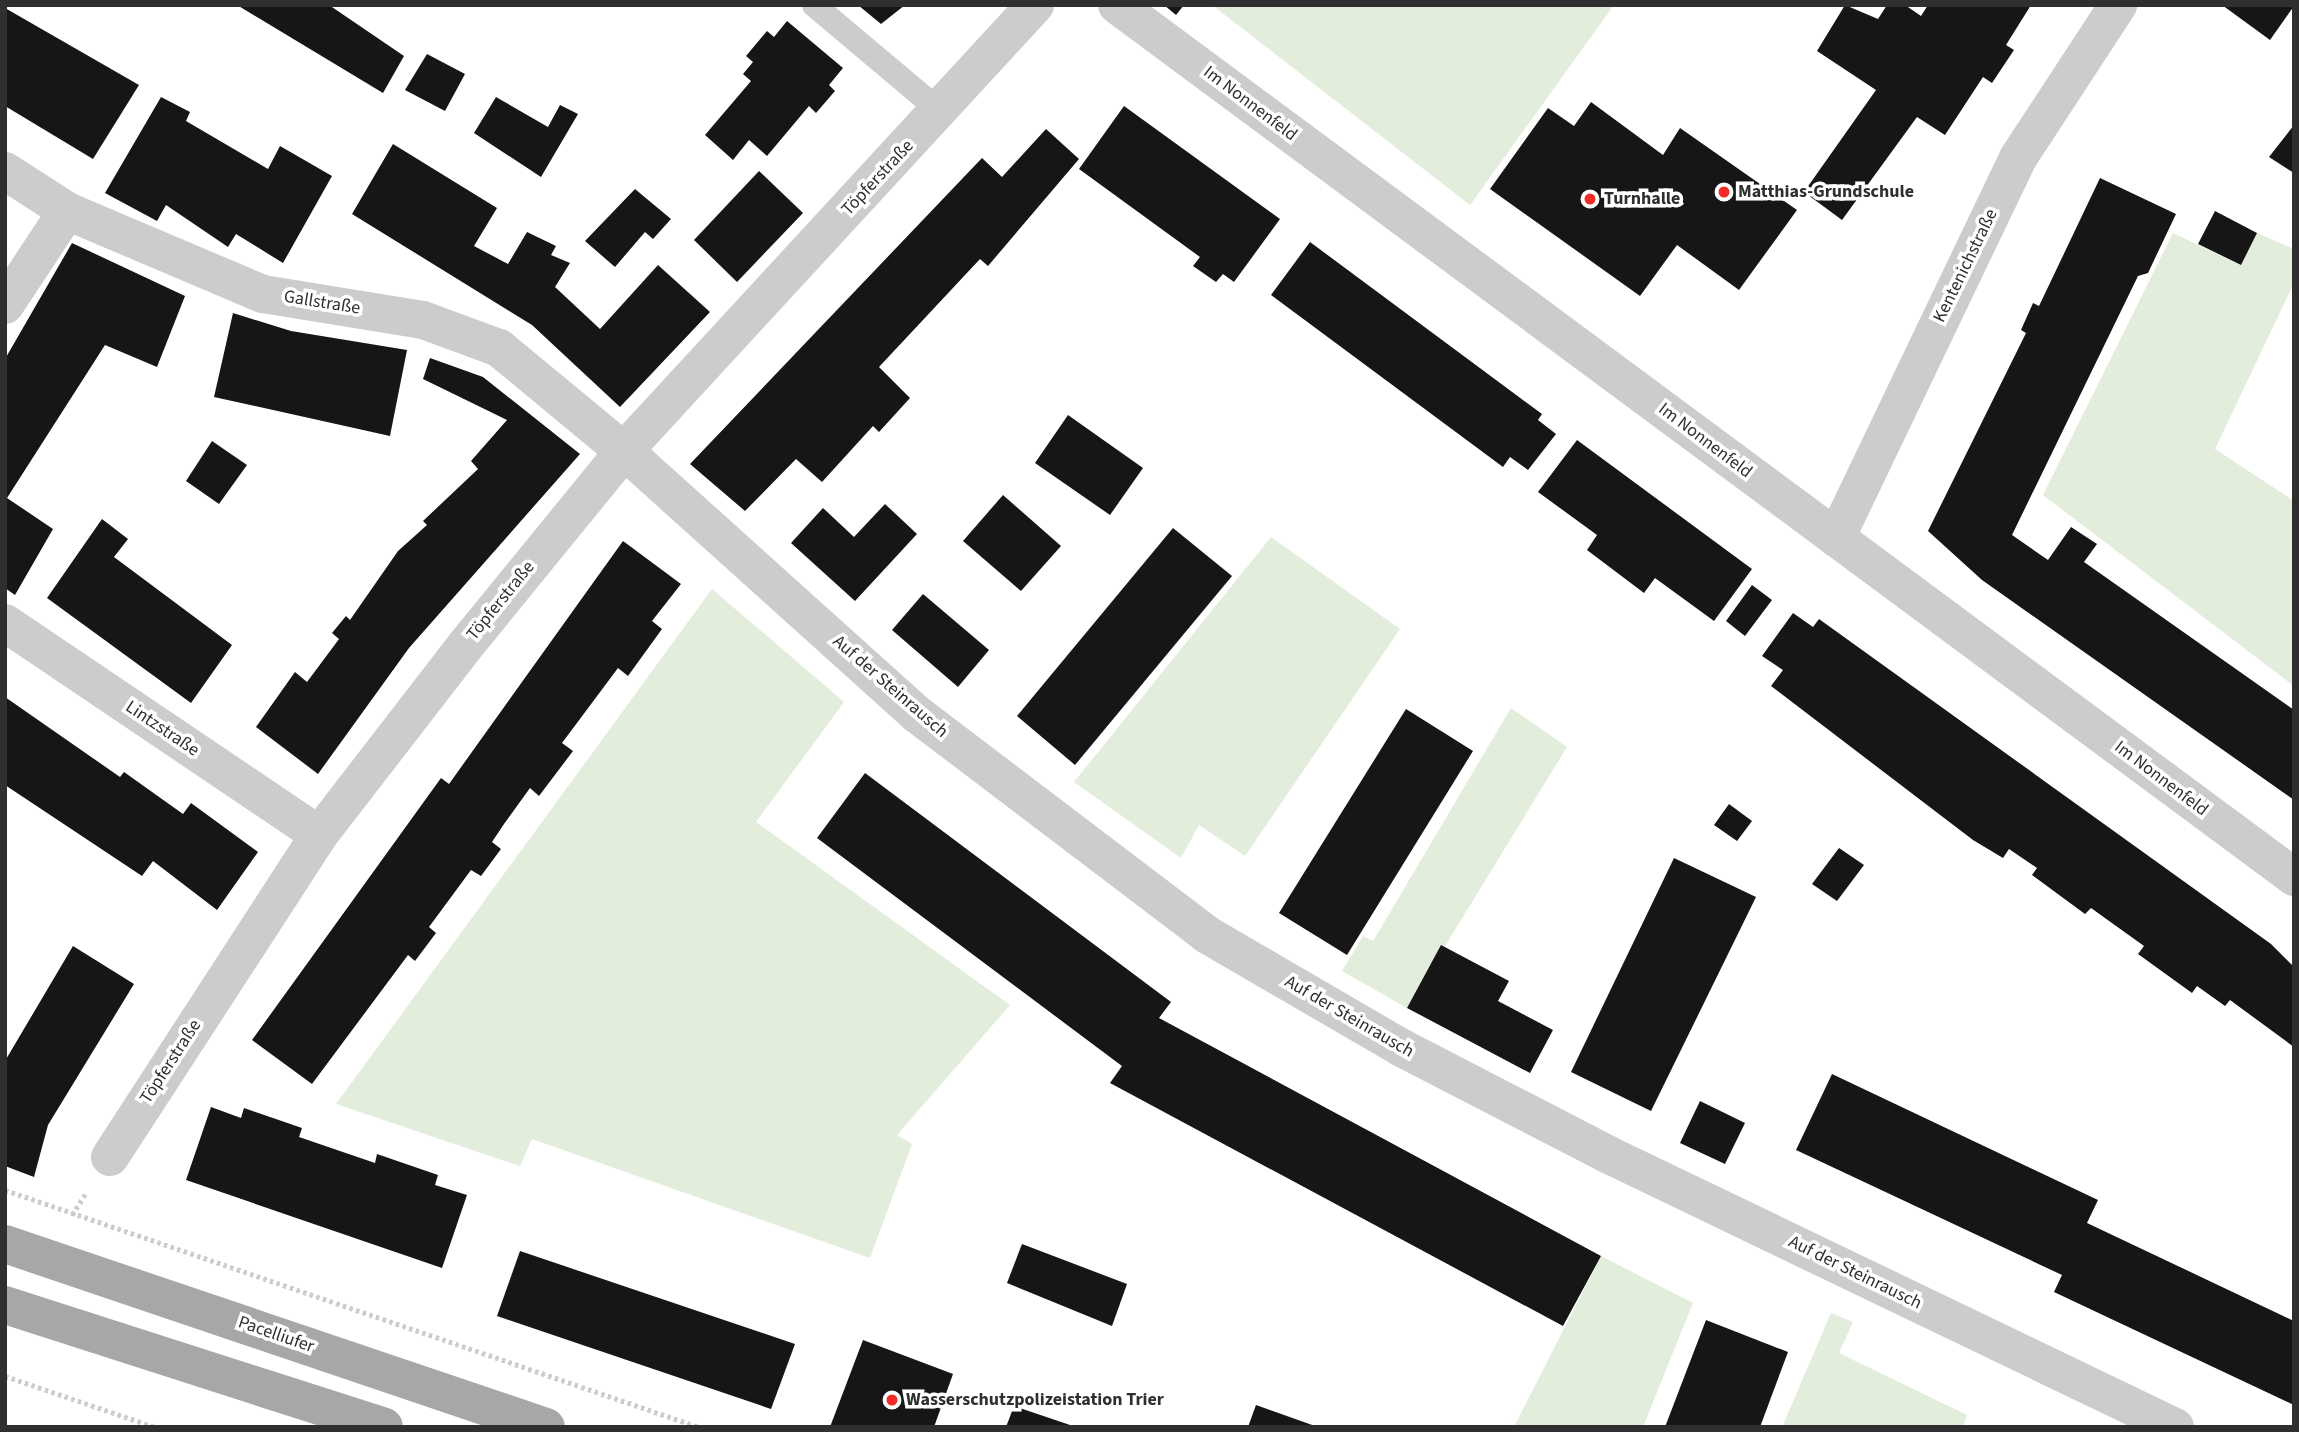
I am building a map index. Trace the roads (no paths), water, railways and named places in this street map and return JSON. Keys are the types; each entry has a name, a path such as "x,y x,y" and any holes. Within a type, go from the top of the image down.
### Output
{"main road":[{"name":"Pacelliufer","path":"5,1244 546,1427"},
{"path":"5,1305 384,1427"}],"street":[{"name":"Töpferstraße","path":"110,1157 319,835 623,452 1035,5"},
{"name":"Im Nonnenfeld","path":"1117,5 2294,877"},
{"name":"Kentenichstraße","path":"1836,538 2018,158 2118,5"},
{"name":"Gallstraße","path":"5,171 67,211 263,294 423,320 499,348 623,452"},
{"path":"5,305 67,211"},
{"name":"Auf der Steinrausch","path":"623,452 918,715 1206,934 1400,1047 1609,1155 2175,1427"},
{"name":"Lintzstraße","path":"5,623 319,835"}],"lane":[{"path":"814,5 940,111"}],"place":[{"name":"Matthias-Grundschule","path":"1724,192"},
{"name":"Turnhalle","path":"1590,199"},
{"name":"Wasserschutzpolizeistation Trier","path":"892,1400"}]}
